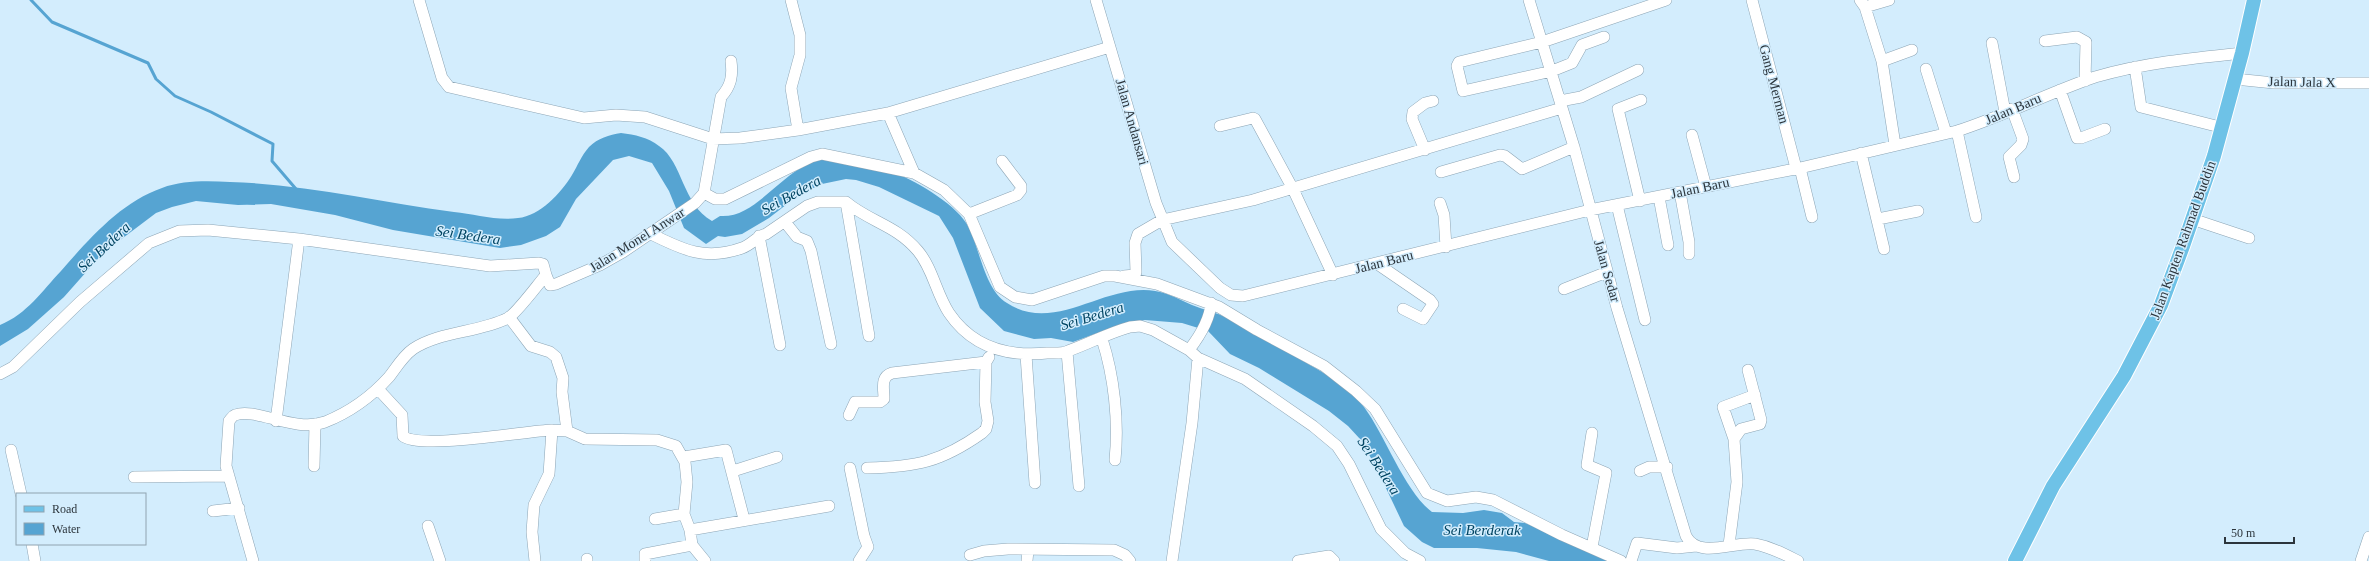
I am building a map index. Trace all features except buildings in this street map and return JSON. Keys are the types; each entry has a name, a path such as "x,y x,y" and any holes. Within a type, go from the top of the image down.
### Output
{"main road":[{"name":"Jalan Kapten Rahmad Buddin","path":"2015,561 2079,444 2124,376 2161,305 2214,156 2220,127 2242,53 2254,0"}],"street":[{"path":"419,0 442,78 449,87 578,117 616,115 645,117 713,139 740,138 798,130 888,113 1110,47"},
{"path":"791,0 800,34 800,55 792,88 798,130"},
{"name":"Jalan Andansari","path":"1096,0 1162,220 1172,242"},
{"name":"Jalan Sedar","path":"1529,0 1552,71 1574,147 1607,272 1666,467 1693,543"},
{"path":"1604,37 1582,45 1572,63 1552,71 1463,91 1457,66 1459,62 1542,42 1666,0"},
{"name":"Gang Merman","path":"1752,0 1812,217"},
{"path":"1889,0 1862,3 1882,61 1895,144"},
{"path":"2045,41 2077,37 2086,42 2085,81"},
{"path":"1992,43 2009,110 2023,139 2021,145 2009,158 2014,177"},
{"path":"1882,61 1912,50"},
{"name":"Jalan Baru","path":"1172,242 1210,278 1231,295 1243,296 1446,247 1590,210 1798,168 1951,132 1984,122 2058,90 2135,67 2242,53"},
{"path":"731,62 733,73 728,89 722,97 704,193 715,199 725,199 811,157 822,154 914,173 944,190 969,214 1000,287 1015,297 1032,300 1104,276 1134,276 1137,269 1136,237 1144,229 1162,220 1253,200 1425,150 1561,105 1638,70"},
{"path":"2135,67 2141,107 2220,127"},
{"path":"1926,69 1951,132 1976,217"},
{"name":"Jalan Jala X","path":"2235,79 2274,83 2369,83"},
{"path":"2058,90 2077,138 2081,138 2105,129"},
{"path":"1640,200 1618,109 1641,100"},
{"path":"1425,150 1412,119 1413,112 1425,103 1433,101"},
{"path":"888,113 914,173"},
{"path":"1220,126 1252,118 1255,119 1292,189 1333,275"},
{"path":"1692,135 1706,187"},
{"path":"1441,172 1500,155 1505,156 1522,169 1574,147"},
{"path":"1861,153 1884,249"},
{"path":"969,214 1017,195 1021,190 1021,186 1002,161"},
{"path":"1680,192 1689,242 1689,254"},
{"name":"Jalan Monel Anwar","path":"546,275 550,285 561,283 600,265 651,234 695,203 704,193"},
{"path":"1659,197 1668,245"},
{"path":"651,234 683,249 708,256 745,248 759,236 766,234 807,206 818,202 846,202 857,211 890,226 910,242 926,260 948,311 959,326 970,336 996,350 1026,355 1067,352 1077,346 1102,339 1118,330 1140,326 1154,330 1189,350 1198,358 1245,379 1313,426 1337,446 1349,464 1381,529 1405,553 1420,561"},
{"path":"846,202 869,336"},
{"path":"1440,203 1444,216 1446,247"},
{"path":"1617,205 1646,320"},
{"path":"1878,219 1918,211"},
{"path":"2192,219 2249,238"},
{"path":"785,222 797,237 808,241 831,344"},
{"path":"0,374 12,367 80,302 157,238 179,231 195,230 299,239 490,266 539,263 545,268 546,275 509,318 411,350 378,389 365,400 340,415 315,424 293,424 252,415 235,415 232,417 226,460 229,476 253,561 246,561"},
{"path":"759,236 780,345"},
{"path":"276,421 299,239"},
{"path":"1376,263 1430,300 1433,304 1423,319 1403,309"},
{"path":"1564,289 1607,272"},
{"path":"1116,276 1157,284 1210,307 1324,366 1356,391 1375,409 1426,493 1447,501 1476,498 1493,500 1562,535 1621,561"},
{"path":"1189,350 1199,337 1210,307"},
{"path":"509,318 533,348 550,352 556,357 563,378 562,392 567,431"},
{"path":"1102,339 1110,369 1116,436 1115,460"},
{"path":"867,468 926,463 941,457 982,433 986,429 988,421 985,402 986,362 996,350"},
{"path":"1067,352 1079,486"},
{"path":"1026,355 1035,483"},
{"path":"1172,561 1192,423 1198,358"},
{"path":"849,415 855,402 880,402 884,399 884,378 892,373 986,362"},
{"path":"1734,439 1741,430 1761,423 1748,370"},
{"path":"378,389 402,415 403,436 407,440 437,441 552,430 567,431 585,439 625,438 666,442 676,446 684,457 687,482 684,514 690,530 692,545 705,561"},
{"path":"1729,545 1736,482 1734,439 1723,407 1755,395"},
{"path":"314,466 315,424"},
{"path":"535,561 532,532 534,505 549,474 552,430"},
{"path":"1592,433 1586,460 1587,465 1606,473 1592,547"},
{"path":"11,450 21,493"},
{"path":"684,457 726,450 733,471 744,519"},
{"path":"733,471 777,457"},
{"path":"1640,471 1649,468 1666,467"},
{"path":"850,468 864,536 868,547 859,561"},
{"path":"134,477 229,476"},
{"path":"690,530 744,519 829,506"},
{"path":"213,511 239,508"},
{"path":"654,519 684,514"},
{"path":"428,526 440,561"},
{"path":"2361,561 2369,537"},
{"path":"1630,561 1637,542 1677,548 1693,543 1709,550 1729,545 1755,544 1775,550 1798,561"},
{"path":"32,545 35,561"},
{"path":"645,561 645,554 692,545"},
{"path":"970,555 984,551 1027,555 1114,550 1125,555 1130,561"},
{"path":"1298,561 1329,556 1334,561"}],"water":[{"name":"Sei Berderak","path":"621,133 646,138 667,153 694,204 702,214 712,221 720,216 734,214 748,208 761,200 786,178 799,169 814,162 834,159 879,168 895,173 915,182 937,196 956,211 964,220 973,237 984,269 993,289 1007,303 1027,312 1046,313 1066,310 1126,292 1146,290 1167,294 1234,321 1321,371 1349,391 1364,407 1372,419 1413,491 1422,503 1432,512 1463,513 1484,510 1502,513 1514,522 1525,523 1614,561 1549,561 1516,552 1477,548 1434,548 1422,542 1404,526 1375,465 1360,439 1348,426 1329,411 1259,368 1230,354 1208,331 1182,323 1145,320 1119,325 1073,342 1051,338 1034,339 1004,331 980,308 953,238 939,216 879,187 856,180 846,179 822,184 800,194 769,218 742,234 725,237 718,236 706,244 684,228 669,191 652,163 629,156 613,160 576,199 560,227 546,236 521,245 500,248 393,230 335,215 271,204 238,205 196,201 156,213 103,253 64,297 28,329 0,346 0,325 18,315 34,301 94,234 133,202 147,194 170,185 213,181 258,183 314,190 486,217 510,219 526,216 542,208 562,189 592,144 604,137"}],"waterway":[{"path":"31,0 52,22 148,63 156,79 175,96 211,112 273,144 272,161 296,189"}],"water label":[{"name":"Sei Bedera","path":"791,195"},
{"name":"Sei Bedera","path":"468,235"},
{"name":"Sei Bedera","path":"104,247"},
{"name":"Sei Bedera","path":"1092,316"},
{"name":"Sei Bedera","path":"1379,466"}]}
